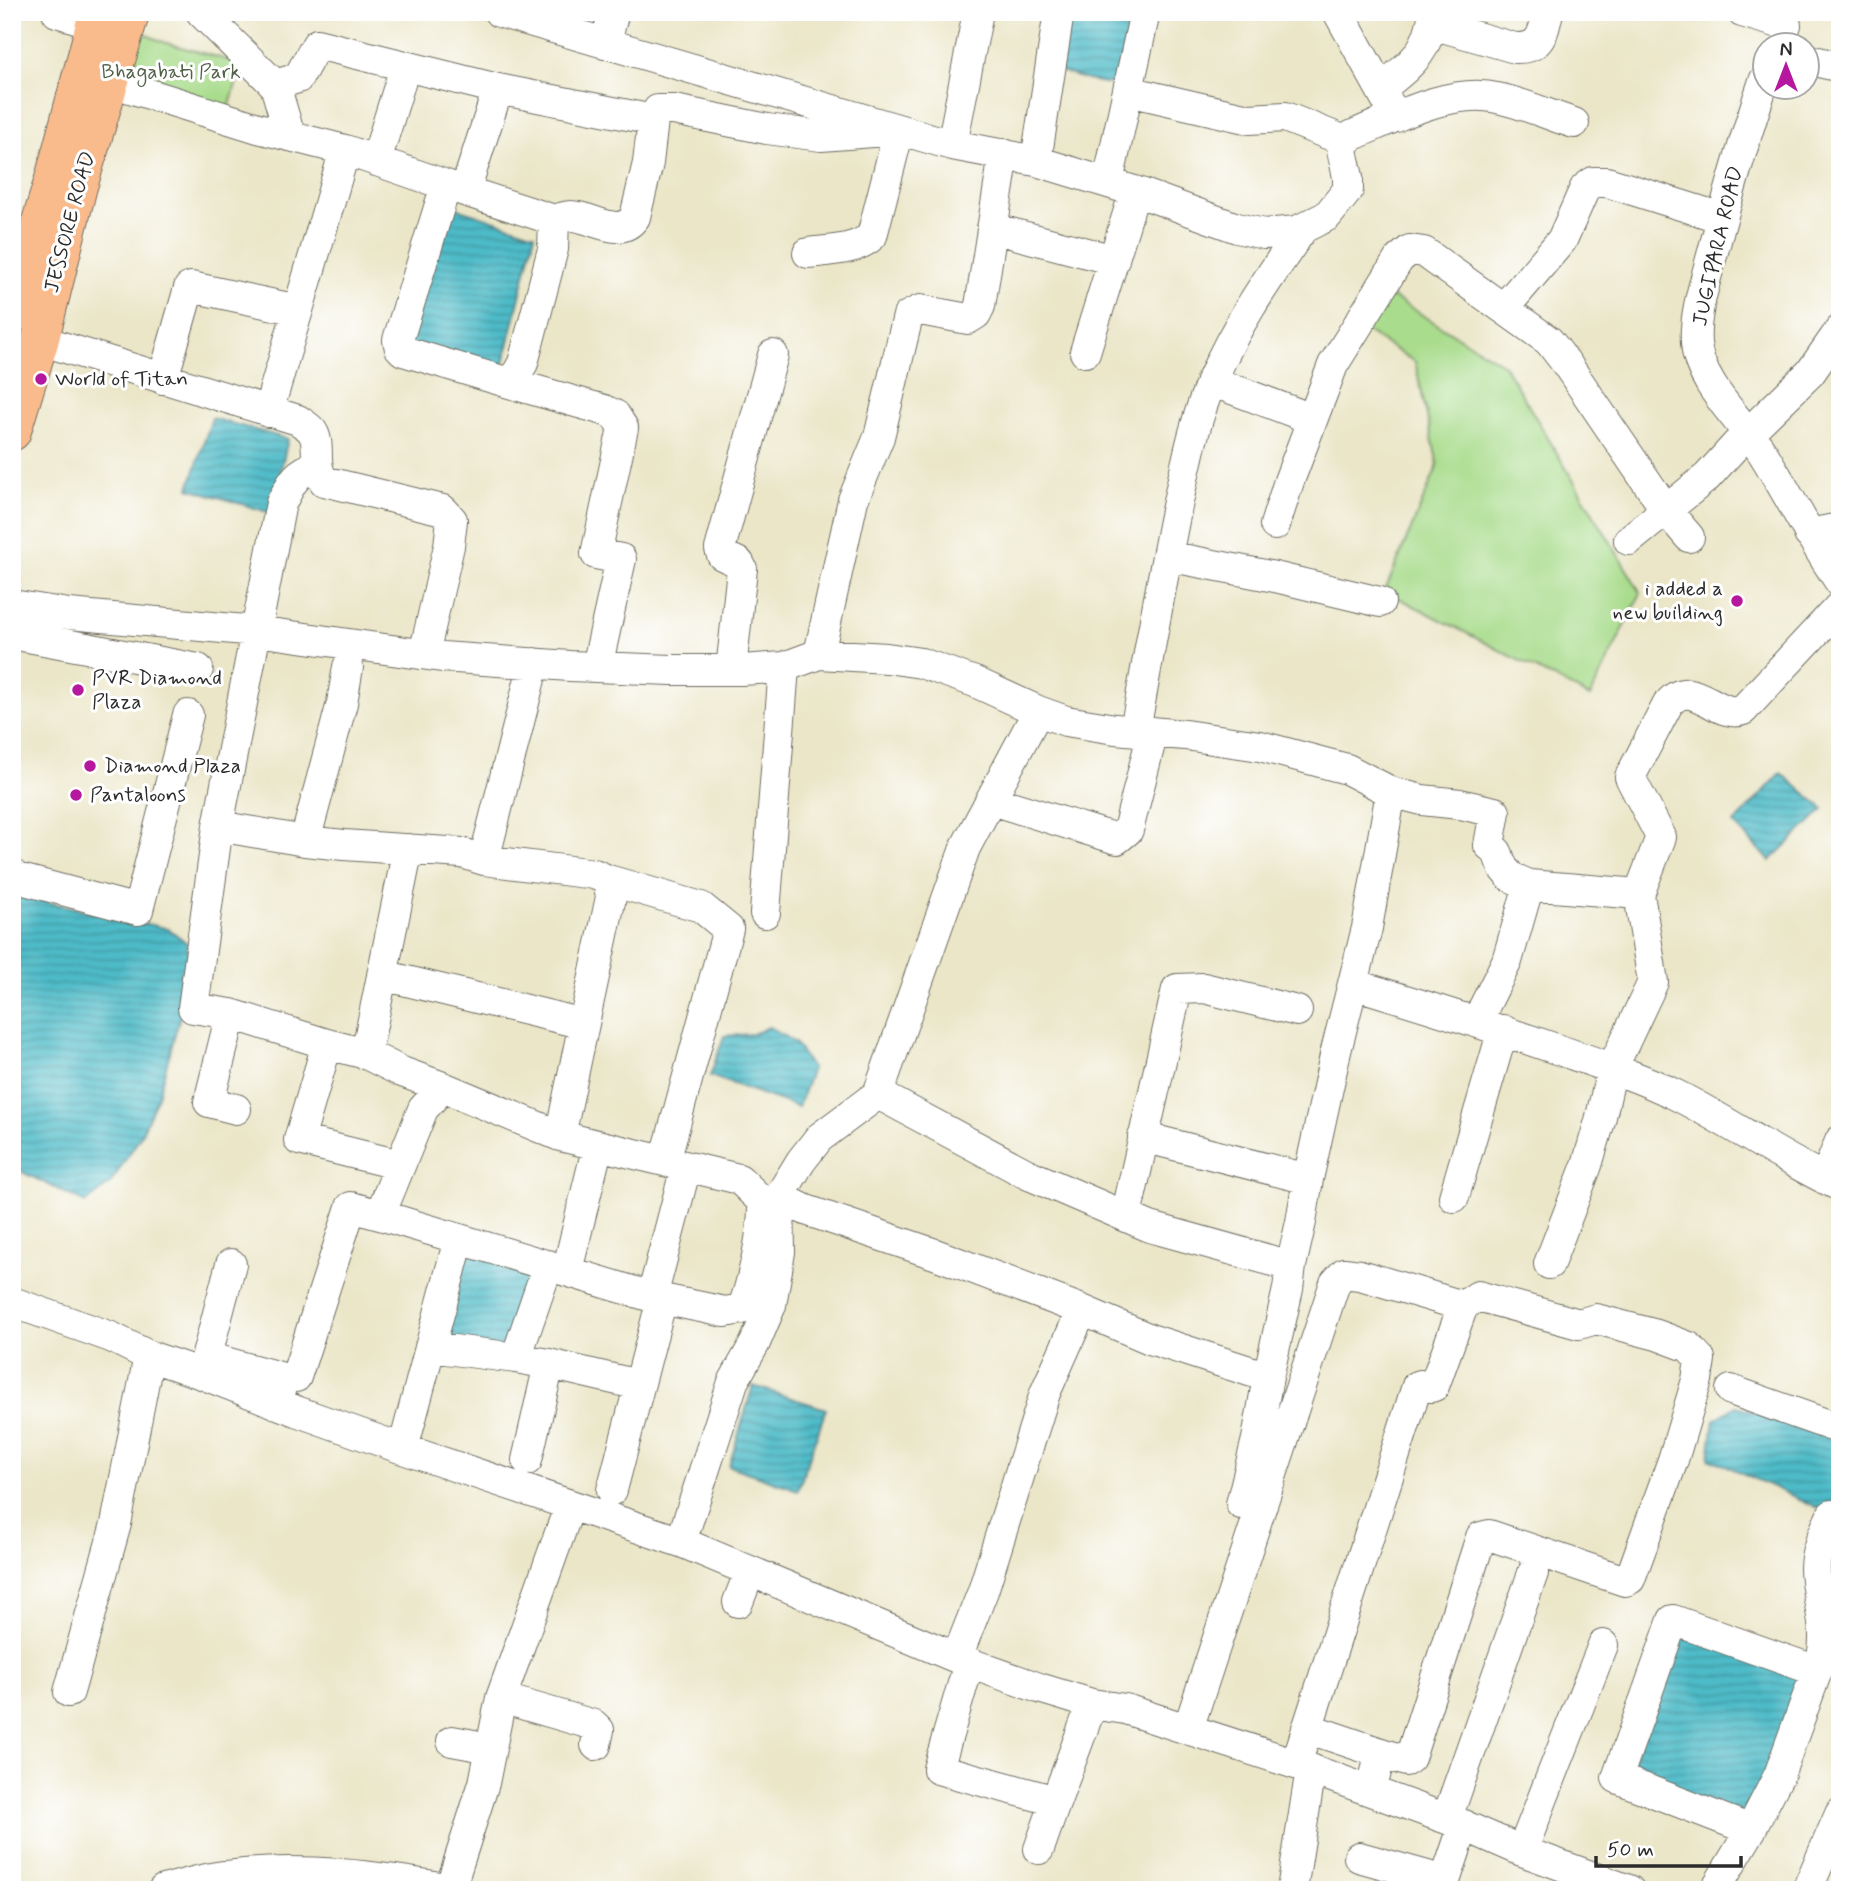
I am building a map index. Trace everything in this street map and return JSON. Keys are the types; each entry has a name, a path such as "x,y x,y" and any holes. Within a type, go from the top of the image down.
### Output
{"main road":[{"name":"JESSORE ROAD","path":"12,314 67,176 111,82 131,12"},
{"path":"67,176 103,16"},
{"name":"JESSORE ROAD","path":"12,432 40,341 67,176"}],"street":[{"path":"57,12 103,16"},
{"path":"201,12 275,85 290,136"},
{"path":"499,12 952,145 1035,161 1121,187 1237,228 1264,234 1290,232 1327,216 1348,190 1342,150 1345,141 1396,117 1447,99 1472,95 1496,97 1574,123"},
{"path":"605,44 614,12"},
{"path":"952,145 978,12"},
{"path":"1035,161 1059,12"},
{"path":"1085,352 1114,260 1128,91 1144,12"},
{"path":"1338,12 1396,117"},
{"path":"1382,88 1412,63 1425,46 1433,18 1515,48 1525,48 1535,45 1548,12"},
{"path":"1742,12 1786,28"},
{"path":"275,85 298,78 317,44 498,89 655,115 674,110 767,129 821,136 899,130"},
{"path":"1820,62 1840,67"},
{"path":"111,82 258,128 345,150 554,219 573,216 624,228 631,224 635,217 649,163 655,115 670,63"},
{"path":"376,161 405,67"},
{"path":"498,89 455,188 398,340 403,351 604,410 615,415 623,428 596,554 621,559 597,667"},
{"path":"1128,91 1249,119 1285,117 1345,141"},
{"name":"JUGIPARA ROAD","path":"1758,102 1742,148 1698,310 1696,343 1702,371 1763,453 1808,534 1840,582"},
{"path":"808,253 846,249 864,243 872,236 899,130"},
{"path":"268,412 345,150"},
{"path":"819,654 853,499 879,437 908,316 920,310 968,319 976,314 980,306 1004,154"},
{"path":"1504,309 1562,240 1586,188 1593,182 1607,182 1722,218"},
{"path":"506,382 514,379 523,363 552,249 554,219"},
{"path":"992,228 1114,260"},
{"path":"991,800 1117,839 1128,830 1167,556 1194,431 1211,381 1235,331 1304,228"},
{"path":"1275,525 1333,365 1371,302 1404,253 1410,250 1424,253 1549,341 1666,510 1689,537"},
{"path":"163,379 191,287 298,310"},
{"path":"1629,540 1707,477 1810,373 1840,330"},
{"path":"40,341 298,421 312,431 317,449 316,466 324,481 443,510 452,520 449,546 425,654"},
{"path":"731,670 742,569 739,563 722,555 720,549 773,355"},
{"path":"1211,381 1312,419"},
{"path":"296,1377 351,1207 657,1298 725,1312 742,1309 748,1294 764,1217 763,1202 739,1180 560,1136 402,1072 366,1054 230,1014 193,1008 218,826 281,503 296,477 305,469 316,466"},
{"path":"1808,534 1840,528"},
{"path":"1167,556 1275,577 1380,602"},
{"path":"12,605 69,614 256,631 442,657 534,663 731,670 784,667 819,654 922,663 975,682 1066,721 1260,746 1348,769 1391,792 1495,813 1489,845 1497,852 1503,868 1511,877 1529,885 1639,894"},
{"path":"1549,1264 1587,1165 1612,1069 1653,982 1639,894 1661,837 1630,777 1668,704 1675,696 1692,694 1730,711 1737,713 1744,710 1840,606"},
{"path":"12,635 198,669"},
{"path":"484,860 534,663"},
{"path":"305,841 337,725 348,667"},
{"path":"765,913 784,667"},
{"path":"681,1542 733,1382 755,1343 771,1305 780,1252 779,1197 819,1138 878,1094 965,848 1038,711"},
{"path":"12,874 13,877 138,910 188,716"},
{"path":"1241,1504 1257,1439 1336,1051 1367,928 1391,792"},
{"path":"218,826 305,841 462,853 484,860 594,874 701,907 728,929 676,1164 657,1298 639,1385 612,1490"},
{"path":"366,1054 408,849"},
{"path":"560,1136 611,897 608,880"},
{"path":"1454,1197 1490,1026 1529,885"},
{"path":"382,975 584,1024"},
{"path":"1353,984 1490,1026 1675,1094 1832,1183 1840,1141"},
{"path":"1126,1216 1177,989 1204,988 1297,1011"},
{"path":"230,1014 209,1102 236,1109"},
{"path":"327,1044 299,1140 400,1165"},
{"path":"380,1215 423,1109 443,1087"},
{"path":"878,1094 1027,1174 1150,1227 1291,1266"},
{"path":"1143,1137 1308,1179"},
{"path":"516,1358 557,1268 598,1145"},
{"path":"779,1197 806,1210 935,1254 1082,1310 1150,1339 1268,1377"},
{"path":"402,1449 459,1239"},
{"path":"204,1365 230,1264"},
{"path":"1179,1726 1335,1283 1344,1273 1360,1275 1463,1306"},
{"path":"1292,1890 1307,1728 1417,1387 1434,1385 1463,1306 1478,1296 1580,1324 1596,1319 1657,1335 1689,1348 1700,1359 1697,1380 1673,1460 1630,1579 1625,1581 1484,1535 1410,1758 1406,1761 1307,1728"},
{"path":"12,1302 111,1337 149,1356 204,1365 276,1404 681,1542 963,1660 1039,1688 1092,1704 1125,1709 1303,1766 1629,1890"},
{"path":"1056,1801 938,1769 963,1660 1045,1393 1082,1310"},
{"path":"430,1347 549,1364 639,1385"},
{"path":"69,1692 116,1524 149,1356"},
{"path":"527,1460 549,1364"},
{"path":"1731,1390 1840,1429"},
{"path":"163,1890 225,1876 305,1872 386,1878 452,1889 484,1783 501,1698 570,1504"},
{"path":"1715,1890 1751,1830 1779,1775 1817,1671 1825,1646 1815,1567 1819,1545 1832,1515 1840,1518"},
{"path":"738,1602 750,1571"},
{"path":"1359,1857 1445,1881 1456,1822 1533,1573"},
{"path":"1751,1830 1618,1778 1673,1620 1817,1671"},
{"path":"1179,1726 1206,1639"},
{"path":"1522,1851 1603,1645"},
{"path":"501,1698 594,1725 599,1730 597,1745"},
{"path":"1039,1849 1092,1704"},
{"path":"452,1741 490,1748"},
{"path":"1371,1791 1381,1753"},
{"path":"1807,1890 1840,1814"}],"green space":[{"name":"Bhagabati Park","path":"127,27 166,43 242,64 228,112 146,93 119,55"},
{"path":"1386,292 1504,365 1641,593 1590,697 1385,591 1438,465 1415,362 1363,330"}],"water":[{"path":"1065,12 1088,12 1127,20 1123,86 1087,80 1057,70"},
{"path":"445,204 535,234 502,371 403,344"},
{"path":"212,418 288,439 271,513 189,488"},
{"path":"1781,773 1824,809 1770,861 1734,824"},
{"path":"12,894 169,929 187,943 191,976 158,1096 140,1137 110,1184 86,1203 12,1167"},
{"path":"769,1027 795,1043 812,1069 798,1107 710,1076 724,1036 753,1034"},
{"path":"462,1252 541,1269 511,1353 436,1343"},
{"path":"753,1386 826,1409 798,1490 729,1466"},
{"path":"1736,1406 1840,1437 1840,1515 1709,1458 1714,1420"},
{"path":"1677,1624 1803,1672 1751,1819 1628,1778"}],"place":[{"name":"World of Titan","path":"41,379"},
{"name":"i added a new building","path":"1737,601"},
{"name":"PVR Diamond Plaza","path":"78,690"},
{"name":"Diamond Plaza","path":"90,766"},
{"name":"Pantaloons","path":"76,795"}]}
